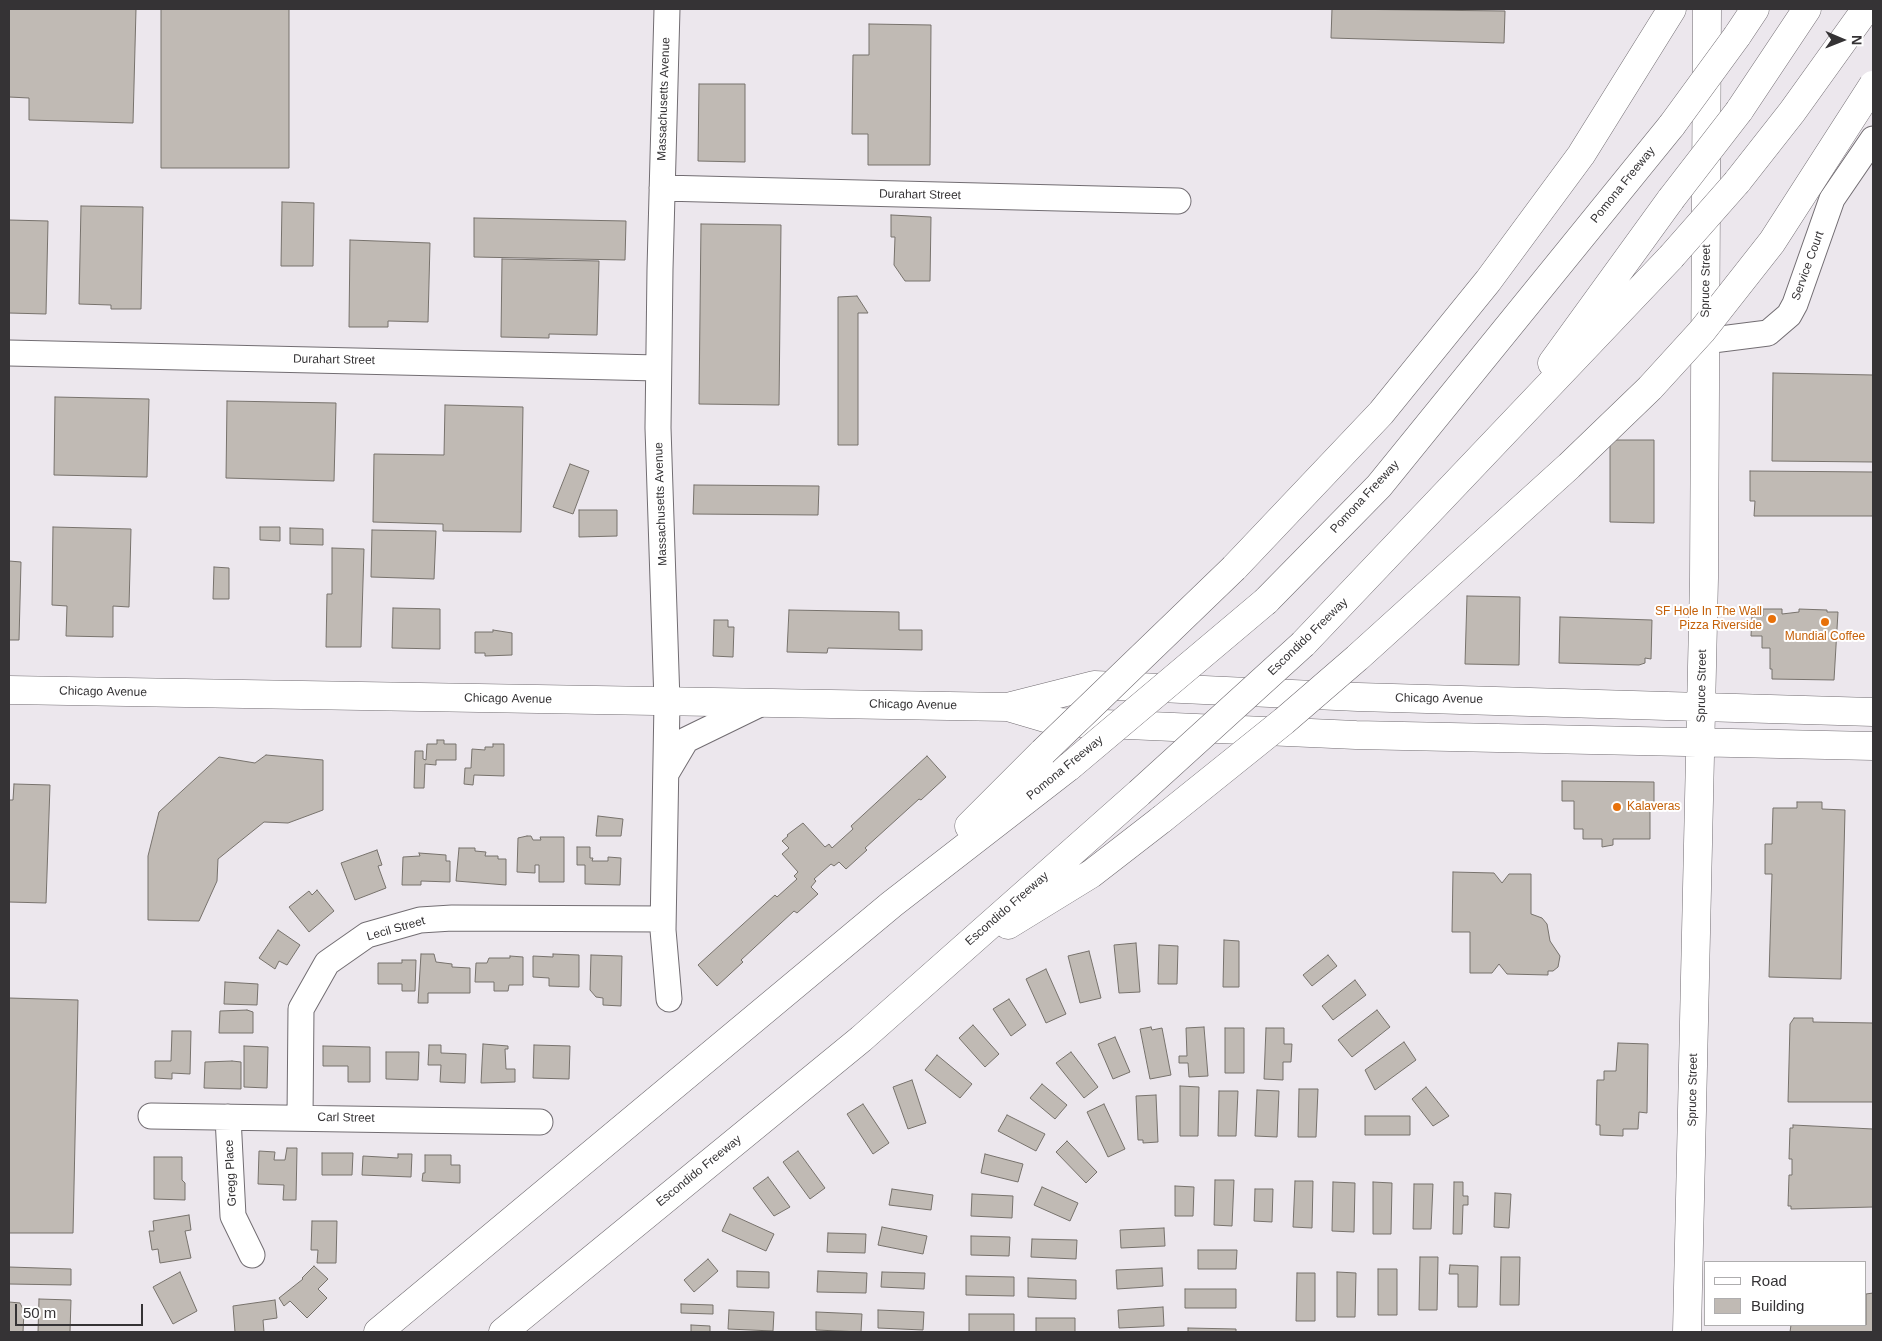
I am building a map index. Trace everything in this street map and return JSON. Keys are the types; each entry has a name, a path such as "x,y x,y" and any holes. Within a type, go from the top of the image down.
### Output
{"main road":[{"path":"378,1332 892,904 1043,752 1234,568 1381,413 1488,281 1581,155 1672,9"},
{"name":"Spruce Street","path":"1687,1332 1701,706 1707,9"},
{"name":"Pomona Freeway","path":"892,904 1070,766 1266,601 1378,486 1672,124 1755,9"},
{"path":"1485,455 1671,199 1739,111 1807,9"},
{"path":"1485,455 1672,257 1737,182 1792,112 1866,9"},
{"path":"942,967 1091,874 1284,722 1569,466 1650,388 1702,331 1772,242 1873,85"},
{"name":"Escondido Freeway","path":"503,1332 861,1039 1139,793 1303,644 1485,455"},
{"name":"Chicago Avenue","path":"9,690 1007,707 1094,685 1358,697 1873,712"},
{"name":"Chicago Avenue","path":"1007,707 1059,722 1356,735 1873,746"}],"street":[{"name":"Massachusetts Avenue","path":"667,9 658,368 667,702 663,919 669,999"},
{"name":"Service Court","path":"1705,342 1768,333 1789,315 1795,304 1832,199 1873,139"},
{"name":"Durahart Street","path":"662,188 1178,201"},
{"name":"Durahart Street","path":"9,353 658,368"},
{"path":"666,774 686,740 762,703"},
{"name":"Lecil Street","path":"300,1117 301,1009 328,964 367,935 420,920 452,918 663,919"},
{"name":"Carl Street","path":"151,1116 540,1122"},
{"name":"Gregg Place","path":"228,1117 232,1216 252,1255"}],"building":[{"path":"9,9 136,9 133,123 29,120 29,98 9,97"},
{"path":"161,9 289,9 289,168 161,168"},
{"path":"1332,9 1505,11 1504,43 1331,38"},
{"path":"869,24 931,25 930,165 868,165 868,134 852,134 853,55 869,55"},
{"path":"699,84 745,84 745,162 698,161"},
{"path":"282,202 314,203 313,266 281,266"},
{"path":"81,206 143,207 141,309 111,309 111,305 79,304"},
{"path":"891,215 931,217 930,281 905,281 894,265 895,237 891,237"},
{"path":"474,218 626,221 625,260 474,257"},
{"path":"9,220 48,221 46,314 9,313"},
{"path":"701,224 781,225 779,405 699,404"},
{"path":"350,240 430,243 428,322 388,321 388,327 349,327"},
{"path":"502,259 599,261 597,335 549,334 549,338 501,337"},
{"path":"857,296 868,313 858,313 858,445 838,445 838,297"},
{"path":"1773,373 1873,375 1873,462 1772,461"},
{"path":"55,397 149,399 147,477 54,475"},
{"path":"227,401 336,403 334,481 226,478"},
{"path":"445,405 523,407 521,532 443,531 443,524 373,522 374,454 444,455"},
{"path":"1610,440 1654,440 1654,523 1610,522"},
{"path":"570,464 589,471 573,514 553,507"},
{"path":"1750,471 1873,472 1873,516 1754,516 1755,501 1750,501"},
{"path":"694,485 819,486 818,515 693,514"},
{"path":"579,510 617,510 617,536 579,537"},
{"path":"53,527 131,529 129,607 113,606 113,637 66,636 67,606 52,605"},
{"path":"260,527 280,527 280,541 260,540"},
{"path":"290,528 323,529 323,545 290,544"},
{"path":"372,530 436,531 434,579 371,577"},
{"path":"332,548 364,549 361,647 326,647 327,594 332,594"},
{"path":"9,561 21,562 19,640 9,640"},
{"path":"214,567 229,568 229,599 213,599"},
{"path":"1467,596 1520,597 1519,665 1465,664"},
{"path":"393,608 440,609 440,649 392,648"},
{"path":"1763,609 1782,609 1782,614 1799,612 1799,609 1838,612 1834,680 1772,679 1770,648 1762,648 1762,636 1751,636 1752,616 1763,616"},
{"path":"789,610 899,612 899,630 922,630 922,650 828,648 827,653 787,652"},
{"path":"1560,617 1652,620 1651,659 1645,658 1645,663 1639,665 1559,663"},
{"path":"714,620 728,620 728,627 734,627 733,657 713,656"},
{"path":"493,630 512,633 512,655 485,656 485,653 475,653 475,632 493,632"},
{"path":"437,740 444,740 444,744 456,744 456,760 436,760 436,765 425,764 424,788 414,788 415,751 423,751 423,759 426,760 427,744 437,744"},
{"path":"493,744 504,744 504,776 474,775 473,785 464,784 465,768 471,768 472,749 485,750 485,747 493,747"},
{"path":"266,755 323,760 323,810 288,823 264,822 218,859 217,881 199,921 148,920 148,856 159,812 219,757 255,763"},
{"path":"927,756 946,777 865,848 867,850 846,869 839,862 834,866 831,864 814,879 816,881 811,887 818,894 797,913 794,911 741,960 743,962 717,986 698,965 775,895 777,897 797,879 794,876 798,872 782,854 789,848 782,841 787,835 803,823 825,847 829,844 832,848 853,829 851,826"},
{"path":"1562,781 1654,782 1654,803 1650,803 1650,839 1613,839 1613,845 1602,847 1602,839 1583,839 1583,829 1574,829 1574,801 1562,801"},
{"path":"14,784 50,785 46,903 9,902 9,800 13,800"},
{"path":"1797,802 1822,802 1822,809 1845,810 1841,979 1769,977 1772,874 1765,874 1765,844 1772,844 1773,808 1797,808"},
{"path":"598,816 623,819 621,836 596,836"},
{"path":"531,836 533,840 541,840 540,837 564,837 564,882 539,882 539,865 535,865 535,873 517,872 518,838"},
{"path":"577,847 590,847 590,858 593,858 592,861 608,861 608,857 621,858 620,885 585,884 585,865 577,865"},
{"path":"459,848 475,848 475,851 486,852 485,856 498,856 498,859 506,859 506,885 456,881"},
{"path":"377,850 382,865 378,866 386,888 355,900 341,863"},
{"path":"419,853 446,855 446,861 450,861 450,882 421,881 421,885 402,885 403,857 420,856"},
{"path":"1453,872 1494,873 1502,883 1509,874 1531,874 1531,914 1542,918 1547,924 1550,941 1560,956 1558,967 1553,971 1548,971 1548,975 1507,974 1499,964 1492,973 1470,973 1470,932 1452,932"},
{"path":"317,890 334,911 309,932 289,907 309,891 312,895"},
{"path":"278,930 300,945 287,965 279,961 275,969 259,958"},
{"path":"1224,940 1239,941 1239,987 1223,987"},
{"path":"1136,943 1140,992 1119,993 1114,945"},
{"path":"1159,945 1178,946 1177,984 1158,984"},
{"path":"1089,951 1101,998 1080,1003 1068,956"},
{"path":"421,954 434,954 436,962 452,964 452,967 470,968 470,993 428,993 428,1003 418,1003"},
{"path":"553,954 579,955 579,987 549,986 549,978 533,977 533,956 553,957"},
{"path":"591,955 622,956 621,1006 603,1005 603,998 596,997 590,990"},
{"path":"1328,955 1337,966 1312,986 1303,975"},
{"path":"510,956 523,957 523,985 509,985 508,991 494,991 494,982 475,982 476,963 487,963 489,958 510,958"},
{"path":"402,960 416,960 415,991 402,991 402,984 378,984 378,963 402,963"},
{"path":"1046,969 1066,1014 1046,1023 1026,979"},
{"path":"1355,980 1366,995 1333,1020 1322,1006"},
{"path":"225,982 258,984 257,1005 224,1004"},
{"path":"9,998 78,1000 73,1233 9,1233"},
{"path":"1009,999 1026,1025 1011,1036 993,1009"},
{"path":"247,1010 253,1012 253,1033 219,1033 220,1011"},
{"path":"1377,1010 1390,1027 1352,1057 1338,1040"},
{"path":"1794,1018 1813,1018 1813,1022 1873,1023 1873,1102 1788,1102 1790,1024"},
{"path":"973,1025 999,1054 985,1067 959,1038"},
{"path":"1151,1027 1152,1030 1162,1028 1171,1075 1150,1079 1140,1029"},
{"path":"1204,1027 1208,1076 1189,1077 1188,1063 1179,1063 1179,1056 1187,1056 1186,1028"},
{"path":"1225,1028 1244,1028 1244,1073 1225,1073"},
{"path":"1266,1028 1284,1028 1284,1044 1292,1044 1291,1062 1283,1062 1283,1080 1264,1079"},
{"path":"172,1031 191,1031 190,1074 172,1073 172,1079 155,1078 155,1061 171,1061"},
{"path":"1115,1037 1130,1072 1113,1079 1098,1044"},
{"path":"1404,1042 1416,1060 1375,1090 1365,1070"},
{"path":"1618,1043 1648,1044 1647,1113 1639,1112 1638,1129 1623,1129 1623,1136 1600,1135 1600,1125 1596,1125 1597,1080 1604,1080 1604,1071 1616,1071"},
{"path":"483,1044 508,1046 508,1049 505,1049 506,1069 515,1069 515,1082 481,1083"},
{"path":"429,1045 441,1045 441,1053 466,1054 465,1083 440,1082 441,1065 428,1065"},
{"path":"534,1045 570,1046 569,1079 533,1078"},
{"path":"244,1046 268,1047 267,1088 244,1087"},
{"path":"323,1046 370,1047 370,1082 348,1082 348,1066 323,1066"},
{"path":"386,1052 419,1052 418,1080 386,1079"},
{"path":"1071,1052 1098,1087 1084,1098 1056,1063"},
{"path":"937,1055 972,1084 960,1098 925,1070"},
{"path":"205,1062 241,1062 241,1089 204,1088"},
{"path":"912,1080 926,1123 908,1129 893,1087"},
{"path":"1042,1084 1067,1105 1055,1119 1030,1098"},
{"path":"1180,1086 1199,1087 1198,1136 1180,1136"},
{"path":"1426,1087 1449,1116 1433,1126 1412,1099"},
{"path":"1299,1089 1318,1089 1316,1137 1298,1137"},
{"path":"1257,1090 1279,1091 1277,1137 1255,1136"},
{"path":"1219,1091 1238,1091 1236,1136 1218,1136"},
{"path":"1156,1095 1158,1142 1143,1143 1143,1140 1138,1140 1136,1096"},
{"path":"863,1104 889,1143 873,1154 847,1114"},
{"path":"1104,1104 1125,1149 1108,1157 1087,1112"},
{"path":"1007,1115 1045,1134 1036,1151 998,1131"},
{"path":"1365,1116 1410,1116 1410,1135 1365,1135"},
{"path":"1793,1125 1873,1129 1873,1207 1791,1209 1791,1206 1788,1206 1789,1175 1792,1175 1792,1159 1789,1159 1790,1128 1793,1128"},
{"path":"1067,1141 1097,1172 1086,1183 1056,1152"},
{"path":"287,1148 297,1148 296,1200 283,1200 284,1185 258,1184 259,1151 275,1152 274,1160 285,1160"},
{"path":"798,1151 825,1188 810,1199 783,1162"},
{"path":"322,1153 353,1153 352,1175 322,1175"},
{"path":"398,1154 412,1154 411,1177 362,1175 363,1156 398,1158"},
{"path":"985,1154 1023,1164 1018,1182 981,1173"},
{"path":"425,1155 451,1155 451,1165 460,1165 460,1183 422,1181 423,1173 425,1173"},
{"path":"154,1157 182,1157 182,1180 185,1183 185,1200 154,1199"},
{"path":"768,1177 790,1207 774,1216 753,1188"},
{"path":"1215,1180 1234,1180 1232,1226 1214,1225"},
{"path":"1295,1181 1313,1181 1312,1228 1293,1227"},
{"path":"1333,1182 1355,1183 1354,1232 1332,1231"},
{"path":"1373,1182 1392,1183 1391,1234 1373,1234"},
{"path":"1454,1182 1463,1182 1463,1196 1468,1196 1468,1205 1463,1205 1462,1234 1453,1234"},
{"path":"1414,1184 1433,1184 1431,1229 1413,1229"},
{"path":"1175,1186 1194,1187 1193,1216 1175,1216"},
{"path":"1042,1187 1078,1203 1070,1221 1034,1205"},
{"path":"892,1189 933,1195 931,1210 889,1205"},
{"path":"1255,1189 1273,1189 1272,1222 1254,1221"},
{"path":"1495,1193 1511,1194 1509,1228 1494,1227"},
{"path":"972,1194 1013,1196 1012,1218 971,1216"},
{"path":"730,1214 774,1234 766,1251 722,1231"},
{"path":"189,1215 191,1230 185,1231 191,1258 160,1263 158,1249 152,1250 149,1231 154,1231 153,1221"},
{"path":"312,1221 337,1221 336,1263 317,1263 318,1250 311,1250"},
{"path":"882,1227 927,1236 923,1254 878,1245"},
{"path":"1164,1228 1165,1246 1121,1248 1120,1230"},
{"path":"828,1233 866,1234 865,1253 827,1252"},
{"path":"971,1236 1010,1237 1009,1256 971,1255"},
{"path":"1032,1239 1077,1240 1076,1259 1031,1257"},
{"path":"1198,1250 1237,1250 1236,1269 1198,1269"},
{"path":"1420,1257 1438,1257 1437,1310 1419,1310"},
{"path":"1501,1257 1520,1257 1519,1305 1500,1305"},
{"path":"708,1259 718,1271 694,1292 684,1280"},
{"path":"1450,1265 1478,1266 1477,1307 1458,1307 1458,1274 1449,1274"},
{"path":"314,1266 328,1279 318,1289 327,1298 307,1318 290,1301 284,1306 279,1298 303,1279"},
{"path":"9,1267 71,1269 71,1285 9,1284"},
{"path":"1162,1268 1163,1286 1117,1289 1116,1270"},
{"path":"1378,1269 1397,1269 1397,1315 1378,1315"},
{"path":"737,1271 769,1272 769,1288 737,1287"},
{"path":"818,1271 867,1273 866,1293 817,1292"},
{"path":"180,1272 197,1311 173,1324 153,1287"},
{"path":"882,1272 925,1273 924,1289 881,1287"},
{"path":"1337,1272 1356,1273 1355,1317 1337,1317"},
{"path":"1297,1273 1315,1273 1315,1321 1296,1321"},
{"path":"966,1276 1014,1277 1014,1296 966,1295"},
{"path":"1028,1278 1076,1280 1076,1299 1028,1297"},
{"path":"1185,1289 1236,1289 1236,1308 1185,1308"},
{"path":"1873,1293 1873,1332 1790,1332 1791,1326 1867,1326 1867,1294"},
{"path":"39,1299 71,1300 70,1332 38,1332"},
{"path":"275,1300 277,1318 263,1320 264,1332 235,1332 233,1306"},
{"path":"9,1302 20,1303 24,1311 23,1332 9,1332"},
{"path":"681,1304 713,1305 713,1314 681,1313"},
{"path":"1163,1307 1164,1326 1119,1328 1118,1310"},
{"path":"729,1310 774,1312 773,1331 728,1329"},
{"path":"878,1310 924,1312 923,1330 878,1328"},
{"path":"816,1312 862,1314 861,1332 816,1330"},
{"path":"969,1314 1014,1314 1014,1332 969,1332"},
{"path":"1036,1318 1075,1318 1075,1332 1036,1332"},
{"path":"691,1325 710,1326 710,1332 691,1332"},
{"path":"1188,1328 1236,1329 1236,1332 1188,1332"}],"place":[{"name":"SF Hole In The Wall Pizza Riverside","path":"1772,619"},
{"name":"Mundial Coffee","path":"1825,622"},
{"name":"Kalaveras","path":"1617,807"}]}
